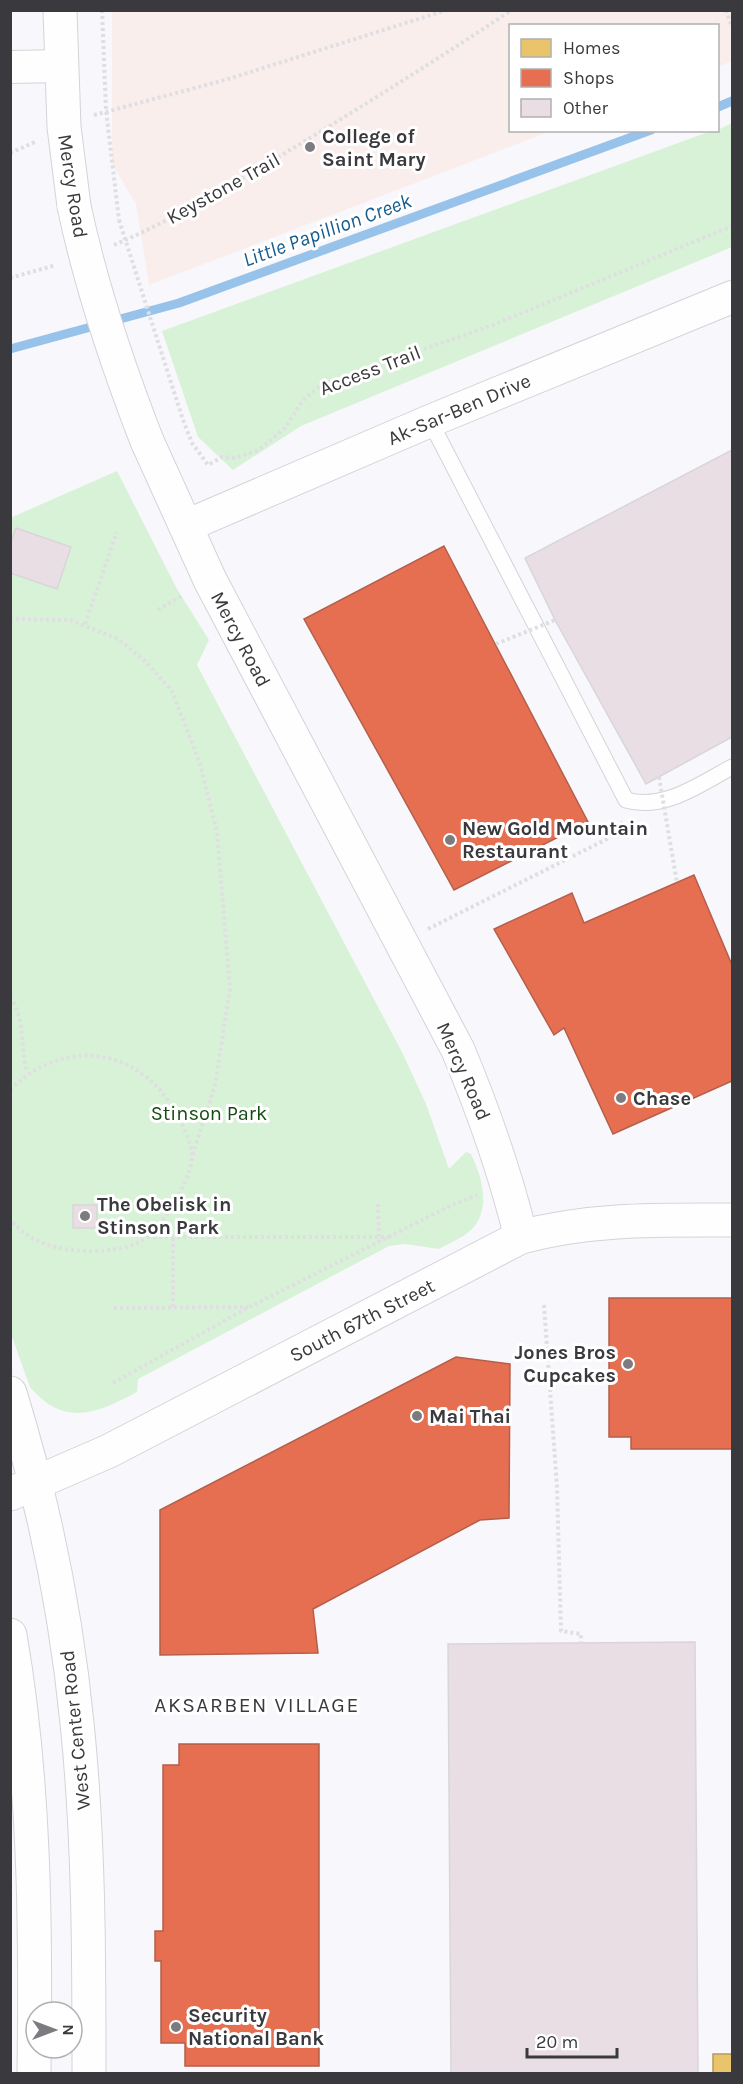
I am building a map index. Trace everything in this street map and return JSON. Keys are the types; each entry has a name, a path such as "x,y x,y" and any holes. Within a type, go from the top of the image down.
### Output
{"main road":[{"name":"Mercy Road","path":"60,10 64,127 74,206 88,267 110,342 147,441 210,580 458,1050 485,1113 521,1237"},
{"name":"South 67th Street","path":"23,1489 109,1451 521,1237 555,1228 597,1222 732,1220"},
{"name":"West Center Road","path":"10,1393 23,1489 60,1607 78,1732 87,1886 88,2073"},
{"path":"10,1635 26,1755 33,1854 34,2073"}],"street":[{"path":"10,67 61,66"},
{"name":"Ak-Sar-Ben Drive","path":"186,526 430,421 732,297"}],"lane":[{"path":"430,421 626,800 640,804 671,799 732,768"}],"path":[{"name":"Access Trail","path":"102,10 106,110 119,220 183,420 192,442 208,465 222,457 235,458 259,450 285,428 303,399 321,385 493,325 732,226"},
{"path":"64,127 106,110 225,80 447,10"},
{"name":"Keystone Trail","path":"113,245 208,198 302,143 390,90 512,10"},
{"path":"726,10 732,27"},
{"path":"10,278 63,263"},
{"path":"85,624 117,532"},
{"path":"158,610 183,595"},
{"path":"10,619 70,620 85,624 118,639 145,661 172,691 186,723 210,793 223,882 230,989 215,1085 180,1195 164,1219 147,1237 141,1243 113,1250 62,1249 20,1232 10,1219"},
{"path":"495,644 555,620"},
{"path":"659,777 677,883"},
{"path":"400,942 607,839 640,804"},
{"path":"10,997 15,1004 23,1035 23,1060 27,1073"},
{"path":"10,1090 27,1073 56,1060 99,1055 126,1063 155,1082 172,1104 183,1125 192,1157"},
{"path":"147,1237 379,1240 389,1238 448,1207 479,1194"},
{"path":"378,1204 379,1240"},
{"path":"173,1238 173,1308"},
{"path":"113,1383 379,1240"},
{"path":"544,1305 561,1557 558,1616 561,1631 581,1634 581,1643"},
{"path":"114,1308 249,1308"}],"shaded area":[{"name":"College of Saint Mary","path":"112,11 732,11 732,61 719,67 719,24 509,24 509,132 548,132 149,285 136,204 112,164"}],"green space":[{"path":"732,123 732,247 301,426 233,470 198,437 162,331 708,132 719,132 719,130"},
{"name":"Stinson Park","path":"117,471 177,589 209,640 197,665 403,1054 426,1104 449,1169 466,1152 471,1154 479,1173 483,1203 477,1222 471,1230 439,1249 405,1244 389,1246 138,1379 137,1392 109,1406 82,1413 56,1408 43,1400 30,1387 11,1334 10,518"}],"building: Homes":[{"path":"713,2054 732,2054 732,2074 713,2074"}],"building: Shops":[{"path":"444,546 588,822 454,890 304,619"},
{"path":"694,875 732,965 732,1081 613,1134 564,1028 554,1035 494,929 572,893 584,923"},
{"path":"609,1298 732,1298 732,1449 631,1449 631,1437 609,1437"},
{"path":"456,1357 510,1364 509,1518 480,1520 313,1609 318,1653 160,1655 160,1510"},
{"path":"179,1744 319,1744 319,2066 185,2066 185,2043 161,2043 161,1961 155,1961 155,1931 163,1931 163,1765 179,1765"}],"building: Other":[{"path":"732,450 732,737 646,784 555,620 525,558"},
{"path":"16,528 71,547 57,589 10,573 10,545"},
{"name":"The Obelisk in Stinson Park","path":"73,1205 97,1205 97,1228 73,1228"},
{"path":"695,1642 698,2074 451,2074 448,1644"}],"waterway":[{"name":"Little Papillion Creek","path":"719,107 732,101"},
{"name":"Little Papillion Creek","path":"10,349 179,303 646,132"}],"place":[{"name":"College of Saint Mary","path":"310,147"},
{"name":"New Gold Mountain Restaurant","path":"450,840"},
{"name":"Chase","path":"621,1098"},
{"name":"The Obelisk in Stinson Park","path":"85,1216"},
{"name":"Jones Bros Cupcakes","path":"628,1364"},
{"name":"Mai Thai","path":"417,1416"},
{"name":"Security National Bank","path":"176,2027"}],"district":[{"name":"AKSARBEN VILLAGE","path":"257,1705"}]}
